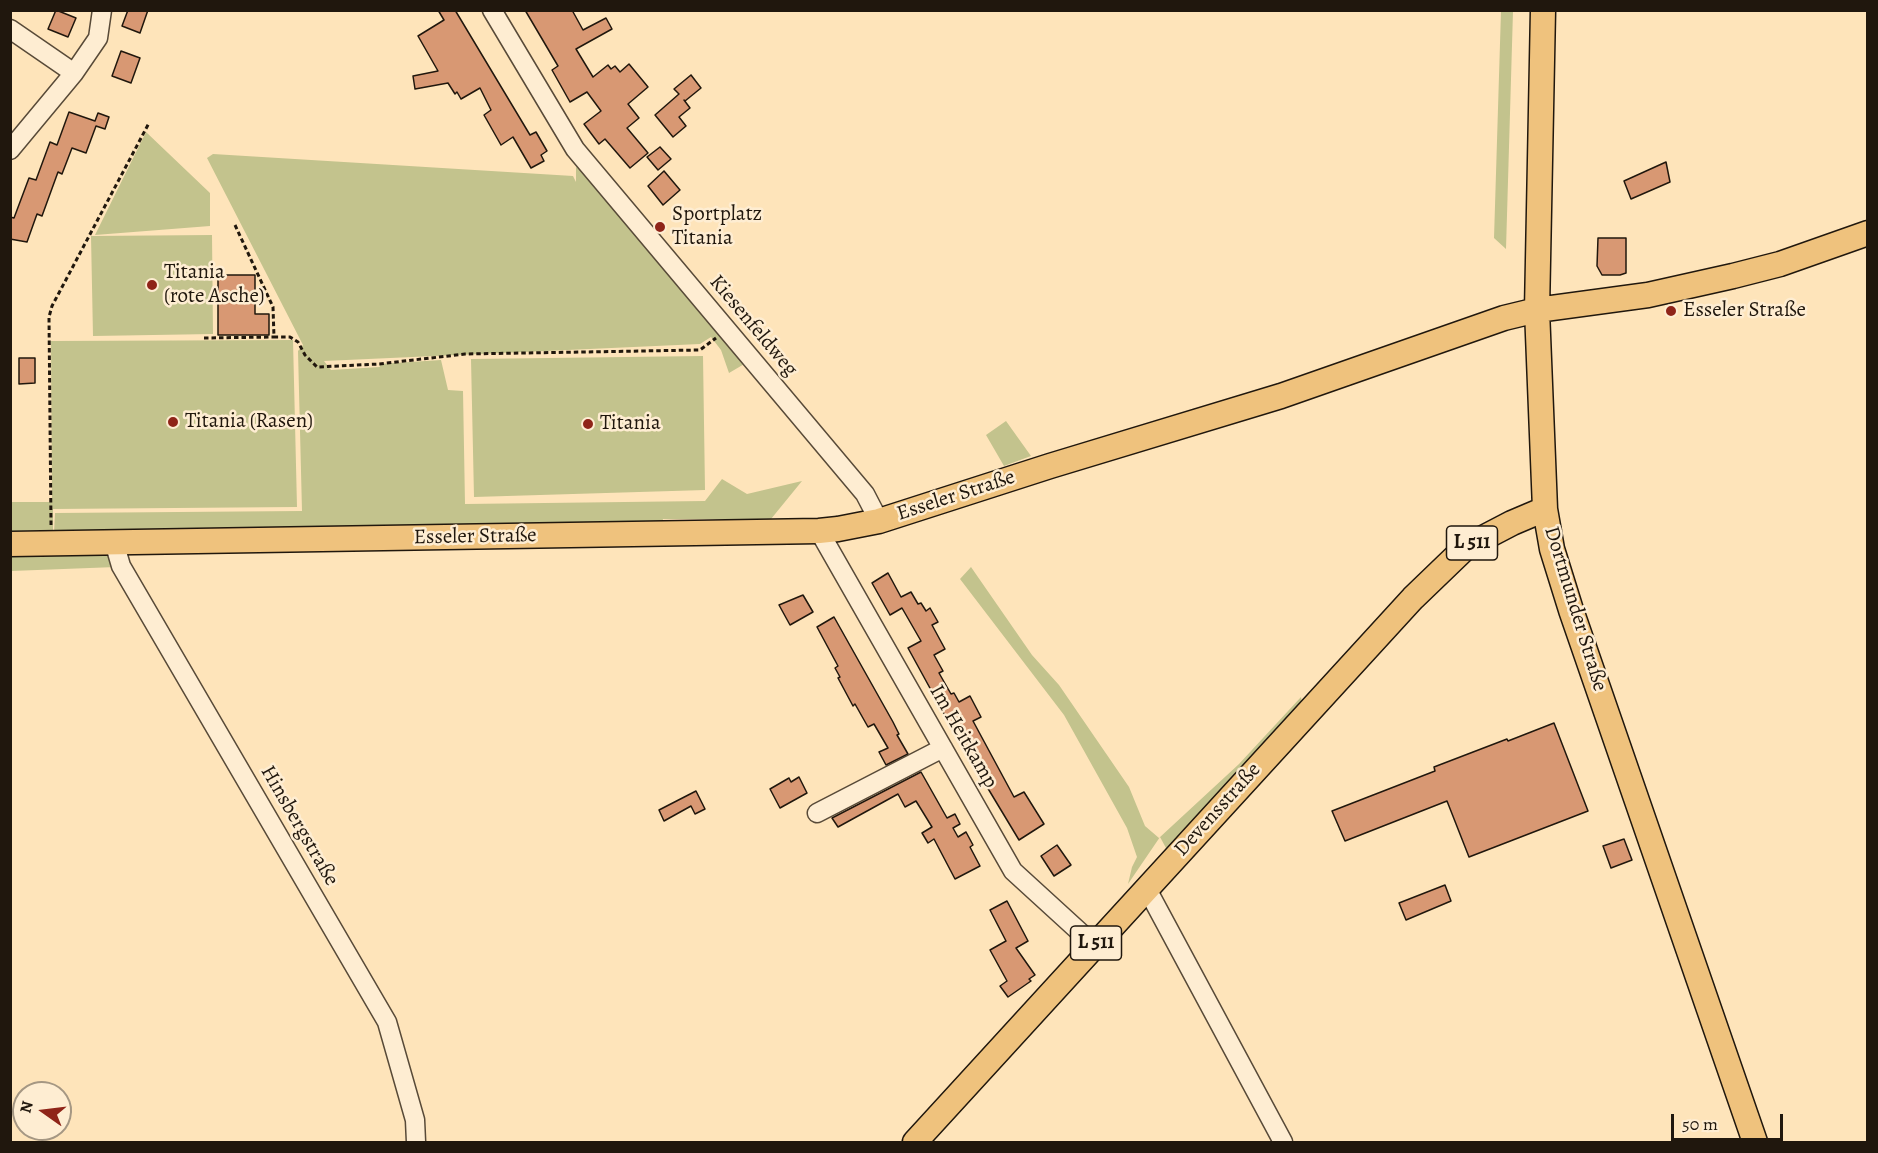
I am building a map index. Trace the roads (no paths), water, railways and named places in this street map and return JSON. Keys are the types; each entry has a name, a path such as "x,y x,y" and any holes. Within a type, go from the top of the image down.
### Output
{"main road":[{"name":"Dortmunder Straße","path":"1543,10 1537,310 1545,509 1552,549 1755,1143"},
{"name":"Esseler Straße","path":"10,544 819,531 879,521 1281,396 1504,318 1537,310 1648,295 1733,276 1780,264 1868,233"},
{"name":"Devensstraße","path":"915,1143 1413,597 1466,547 1545,509"}],"street":[{"path":"12,145 74,73 98,38 102,10"},
{"name":"Kiesenfeldweg","path":"492,10 575,149 865,494 879,521"},
{"path":"10,29 74,73"},
{"name":"Im Heitkamp","path":"819,531 1013,871 1094,945"},
{"name":"Hinsbergstraße","path":"114,542 121,566 387,1022 415,1120 416,1143"},
{"path":"817,813 943,748"},
{"path":"1147,889 1283,1143"}],"place":[{"name":"Sportplatz Titania","path":"660,227"},
{"name":"Titania (rote Asche)","path":"152,285"},
{"name":"Esseler Straße","path":"1671,311"},
{"name":"Titania (Rasen)","path":"173,422"},
{"name":"Titania","path":"588,424"}]}
